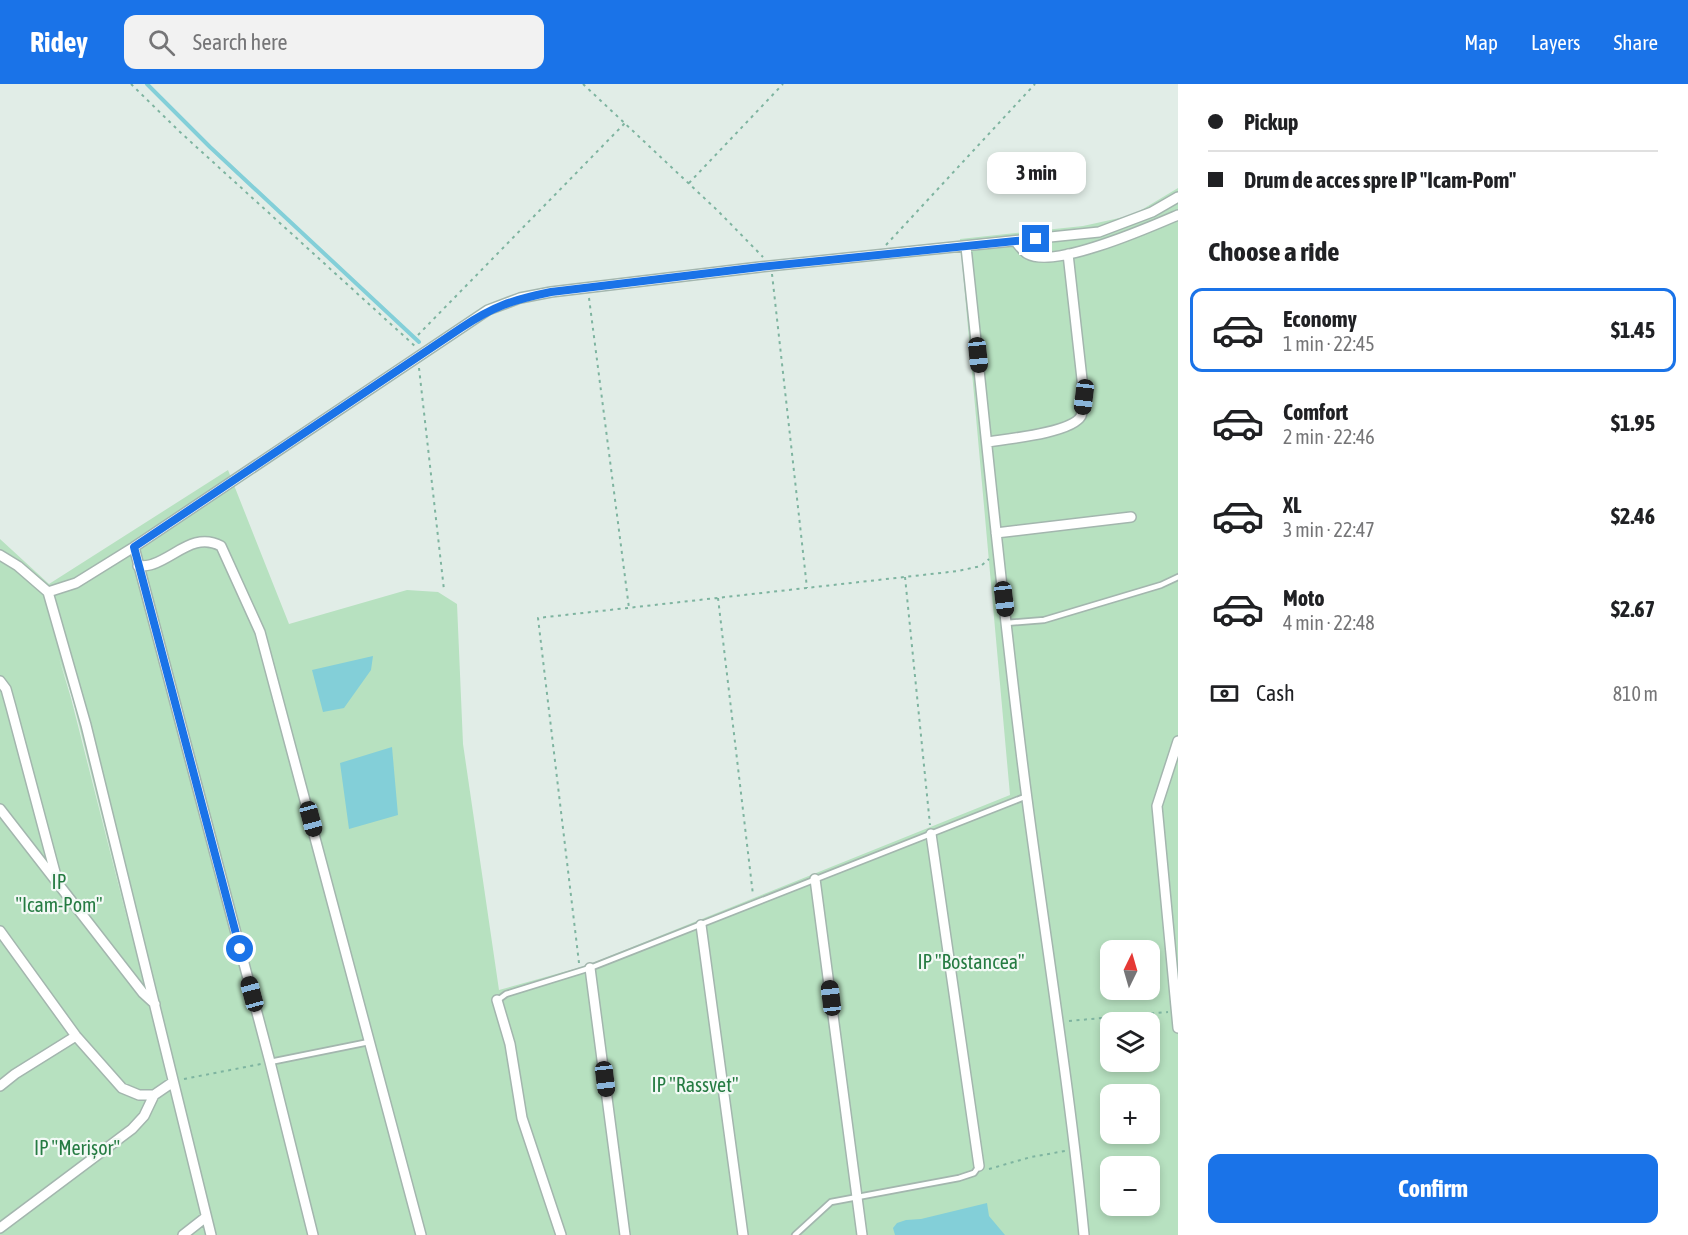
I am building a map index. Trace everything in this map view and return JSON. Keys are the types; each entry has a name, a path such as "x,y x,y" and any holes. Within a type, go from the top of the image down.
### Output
{"street":[{"path":"48,592 76,583 134,547 488,310 520,298 771,266 1099,232 1152,213 1178,197"},
{"path":"1015,241 1028,254 1040,257 1068,254 1100,246 1178,215"},
{"path":"966,247 1006,622 1057,1022 1076,1149 1084,1235"},
{"path":"987,442 1036,434 1074,424 1081,415 1084,397 1068,254"},
{"path":"996,533 1131,517"},
{"path":"138,566 152,565 202,541 212,541 221,546 260,632 422,1235"},
{"path":"134,547 270,1062 313,1235"},
{"path":"0,555 18,566 48,592 86,725 211,1235"},
{"path":"0,681 6,689 57,881"},
{"path":"1178,741 1157,806 1178,1028"},
{"path":"0,809 143,993 155,1004"},
{"path":"931,834 977,1170"},
{"path":"815,879 862,1235"},
{"path":"701,925 742,1235"},
{"path":"0,931 76,1036 122,1088 139,1095 154,1095"},
{"path":"590,968 625,1235"},
{"path":"497,1000 510,1044 522,1118 561,1235"},
{"path":"0,1086 76,1036"},
{"path":"0,1228 132,1129 144,1116 154,1095 172,1082"},
{"path":"183,1235 207,1217"}],"lane":[{"path":"1006,622 1044,620 1178,578"},
{"path":"497,1000 506,994 590,968 1027,796"},
{"path":"270,1062 369,1042"},
{"path":"795,1235 831,1202 959,1178 977,1170"}],"path":[{"path":"132,84 180,132 421,354 444,590"},
{"path":"583,84 689,183 771,266 807,588"},
{"path":"689,183 783,84"},
{"path":"876,256 1035,84"},
{"path":"418,335 625,123"},
{"path":"588,288 629,608"},
{"path":"580,971 538,618 905,577 981,566 998,552"},
{"path":"905,577 931,834"},
{"path":"718,598 754,904"},
{"path":"1057,1022 1176,1012"},
{"path":"172,1082 270,1062"},
{"path":"977,1170 1076,1149"}],"green space":[{"path":"1178,188 1178,1235 0,1235 0,539 49,584 228,470 289,624 407,590 438,592 457,604 463,744 499,990 585,966 1010,795 960,239 1083,226 1133,215","holes":["59,658 72,697 133,942 71,698"]}],"water":[{"path":"373,656 371,670 344,708 323,712 312,670"},
{"path":"392,747 398,815 349,829 340,763"},
{"path":"987,1203 989,1216 1005,1235 895,1235 893,1228 897,1223"}],"waterway":[{"path":"147,84 210,147 419,342"}],"route":[{"path":"240,949 134,547 488,310 520,298 551,292 760,267 1036,239"}],"park label":[{"name":"IP \"Icam-Pom\"","path":"59,892"},
{"name":"IP \"Bostancea\"","path":"971,961"},
{"name":"IP \"Rassvet\"","path":"695,1084"},
{"name":"IP \"Merișor\"","path":"77,1147"}]}
